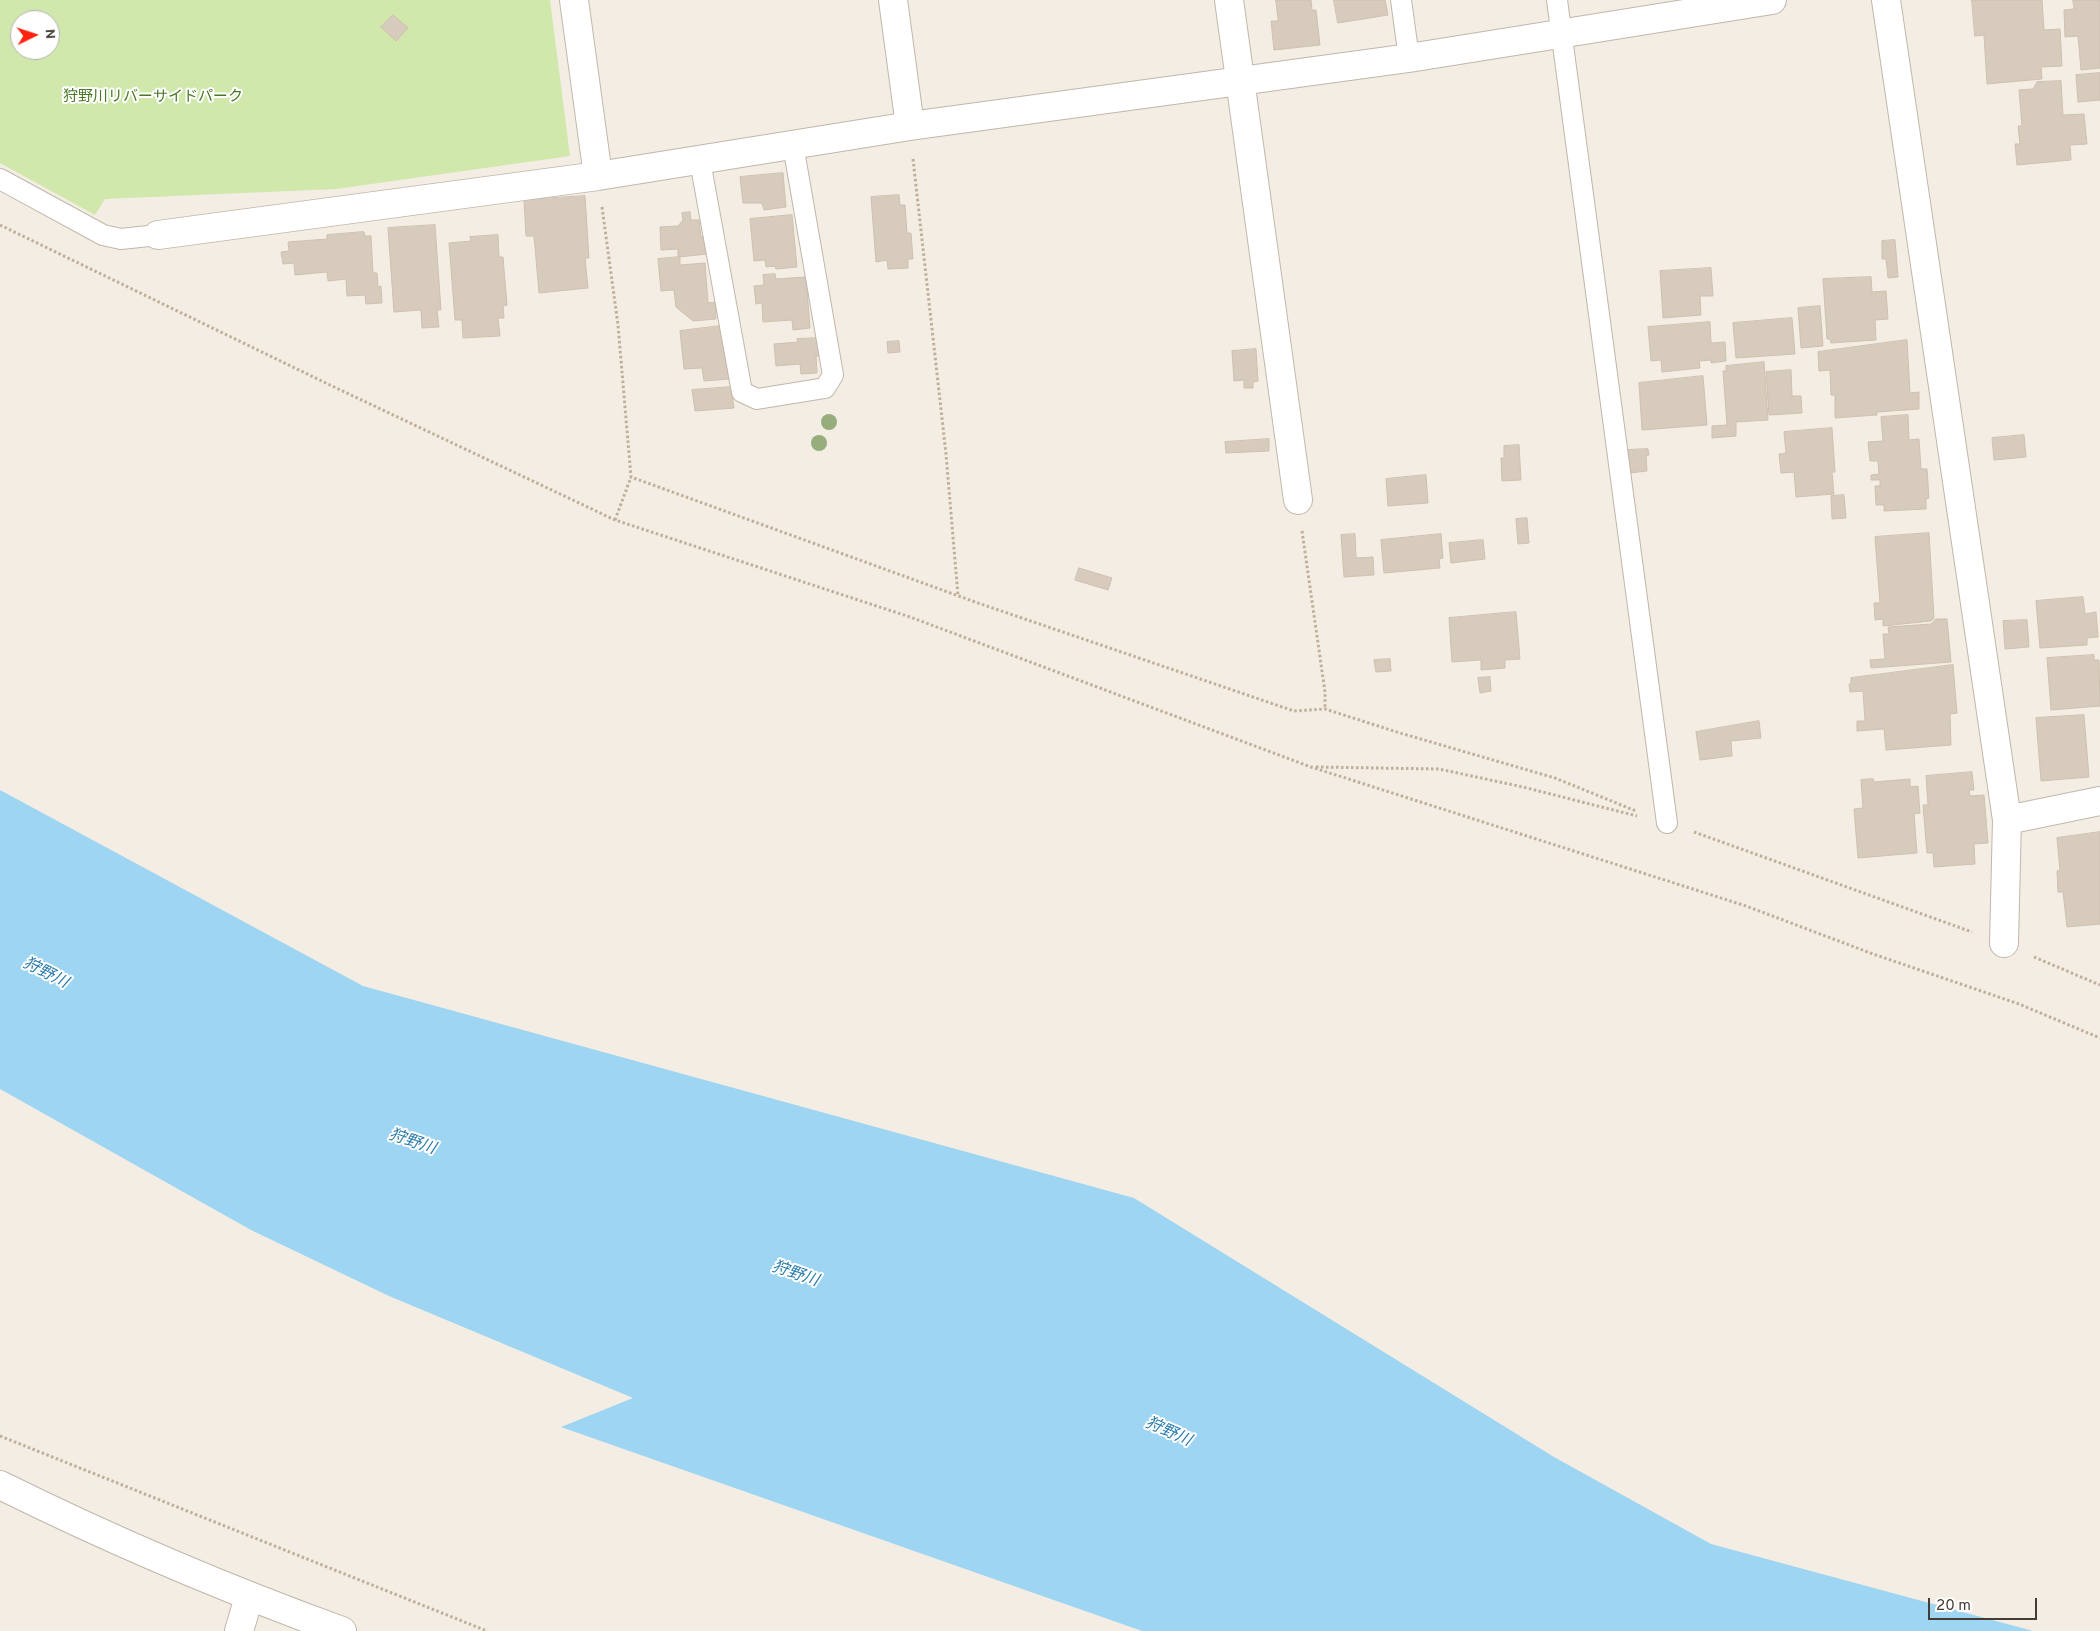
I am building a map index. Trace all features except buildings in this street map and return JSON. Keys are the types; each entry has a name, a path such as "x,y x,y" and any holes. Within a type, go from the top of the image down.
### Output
{"street":[{"path":"574,0 598,176"},
{"path":"893,0 910,126"},
{"path":"1229,0 1298,500"},
{"path":"158,234 598,176 910,126 1409,58 1772,0"},
{"path":"1886,0 2006,820 2004,943"},
{"path":"2006,820 2100,801"},
{"path":"0,1485 42,1506 249,1597 342,1631"},
{"path":"239,1631 249,1597"}],"lane":[{"path":"1401,0 1409,58"},
{"path":"1557,0 1667,823"},
{"path":"700,161 742,392 757,399 825,388 833,376 793,145"},
{"path":"0,179 103,235 121,239 158,234"}],"path":[{"path":"910,126 946,454 958,596"},
{"path":"598,176 618,325 631,477 615,520"},
{"path":"0,224 332,386 615,520 910,617 1311,766 1746,906 1874,954 2019,1004 2100,1038"},
{"path":"631,477 958,596 1294,711 1325,709 1400,734 1555,778 1667,823 2004,943 2100,985"},
{"path":"1298,500 1325,692 1325,709"},
{"path":"1311,766 1439,769 1523,787 1667,823"},
{"path":"0,1436 488,1631"}],"green space":[{"name":"狩野川リバーサイドパーク","path":"0,0 550,0 570,156 336,189 105,199 95,215 0,163"}],"water":[{"name":"狩野川","path":"0,790 363,986 1134,1198 1554,1457 1711,1544 2033,1631 1142,1631 561,1427 633,1398 389,1296 251,1230 0,1089"}]}
